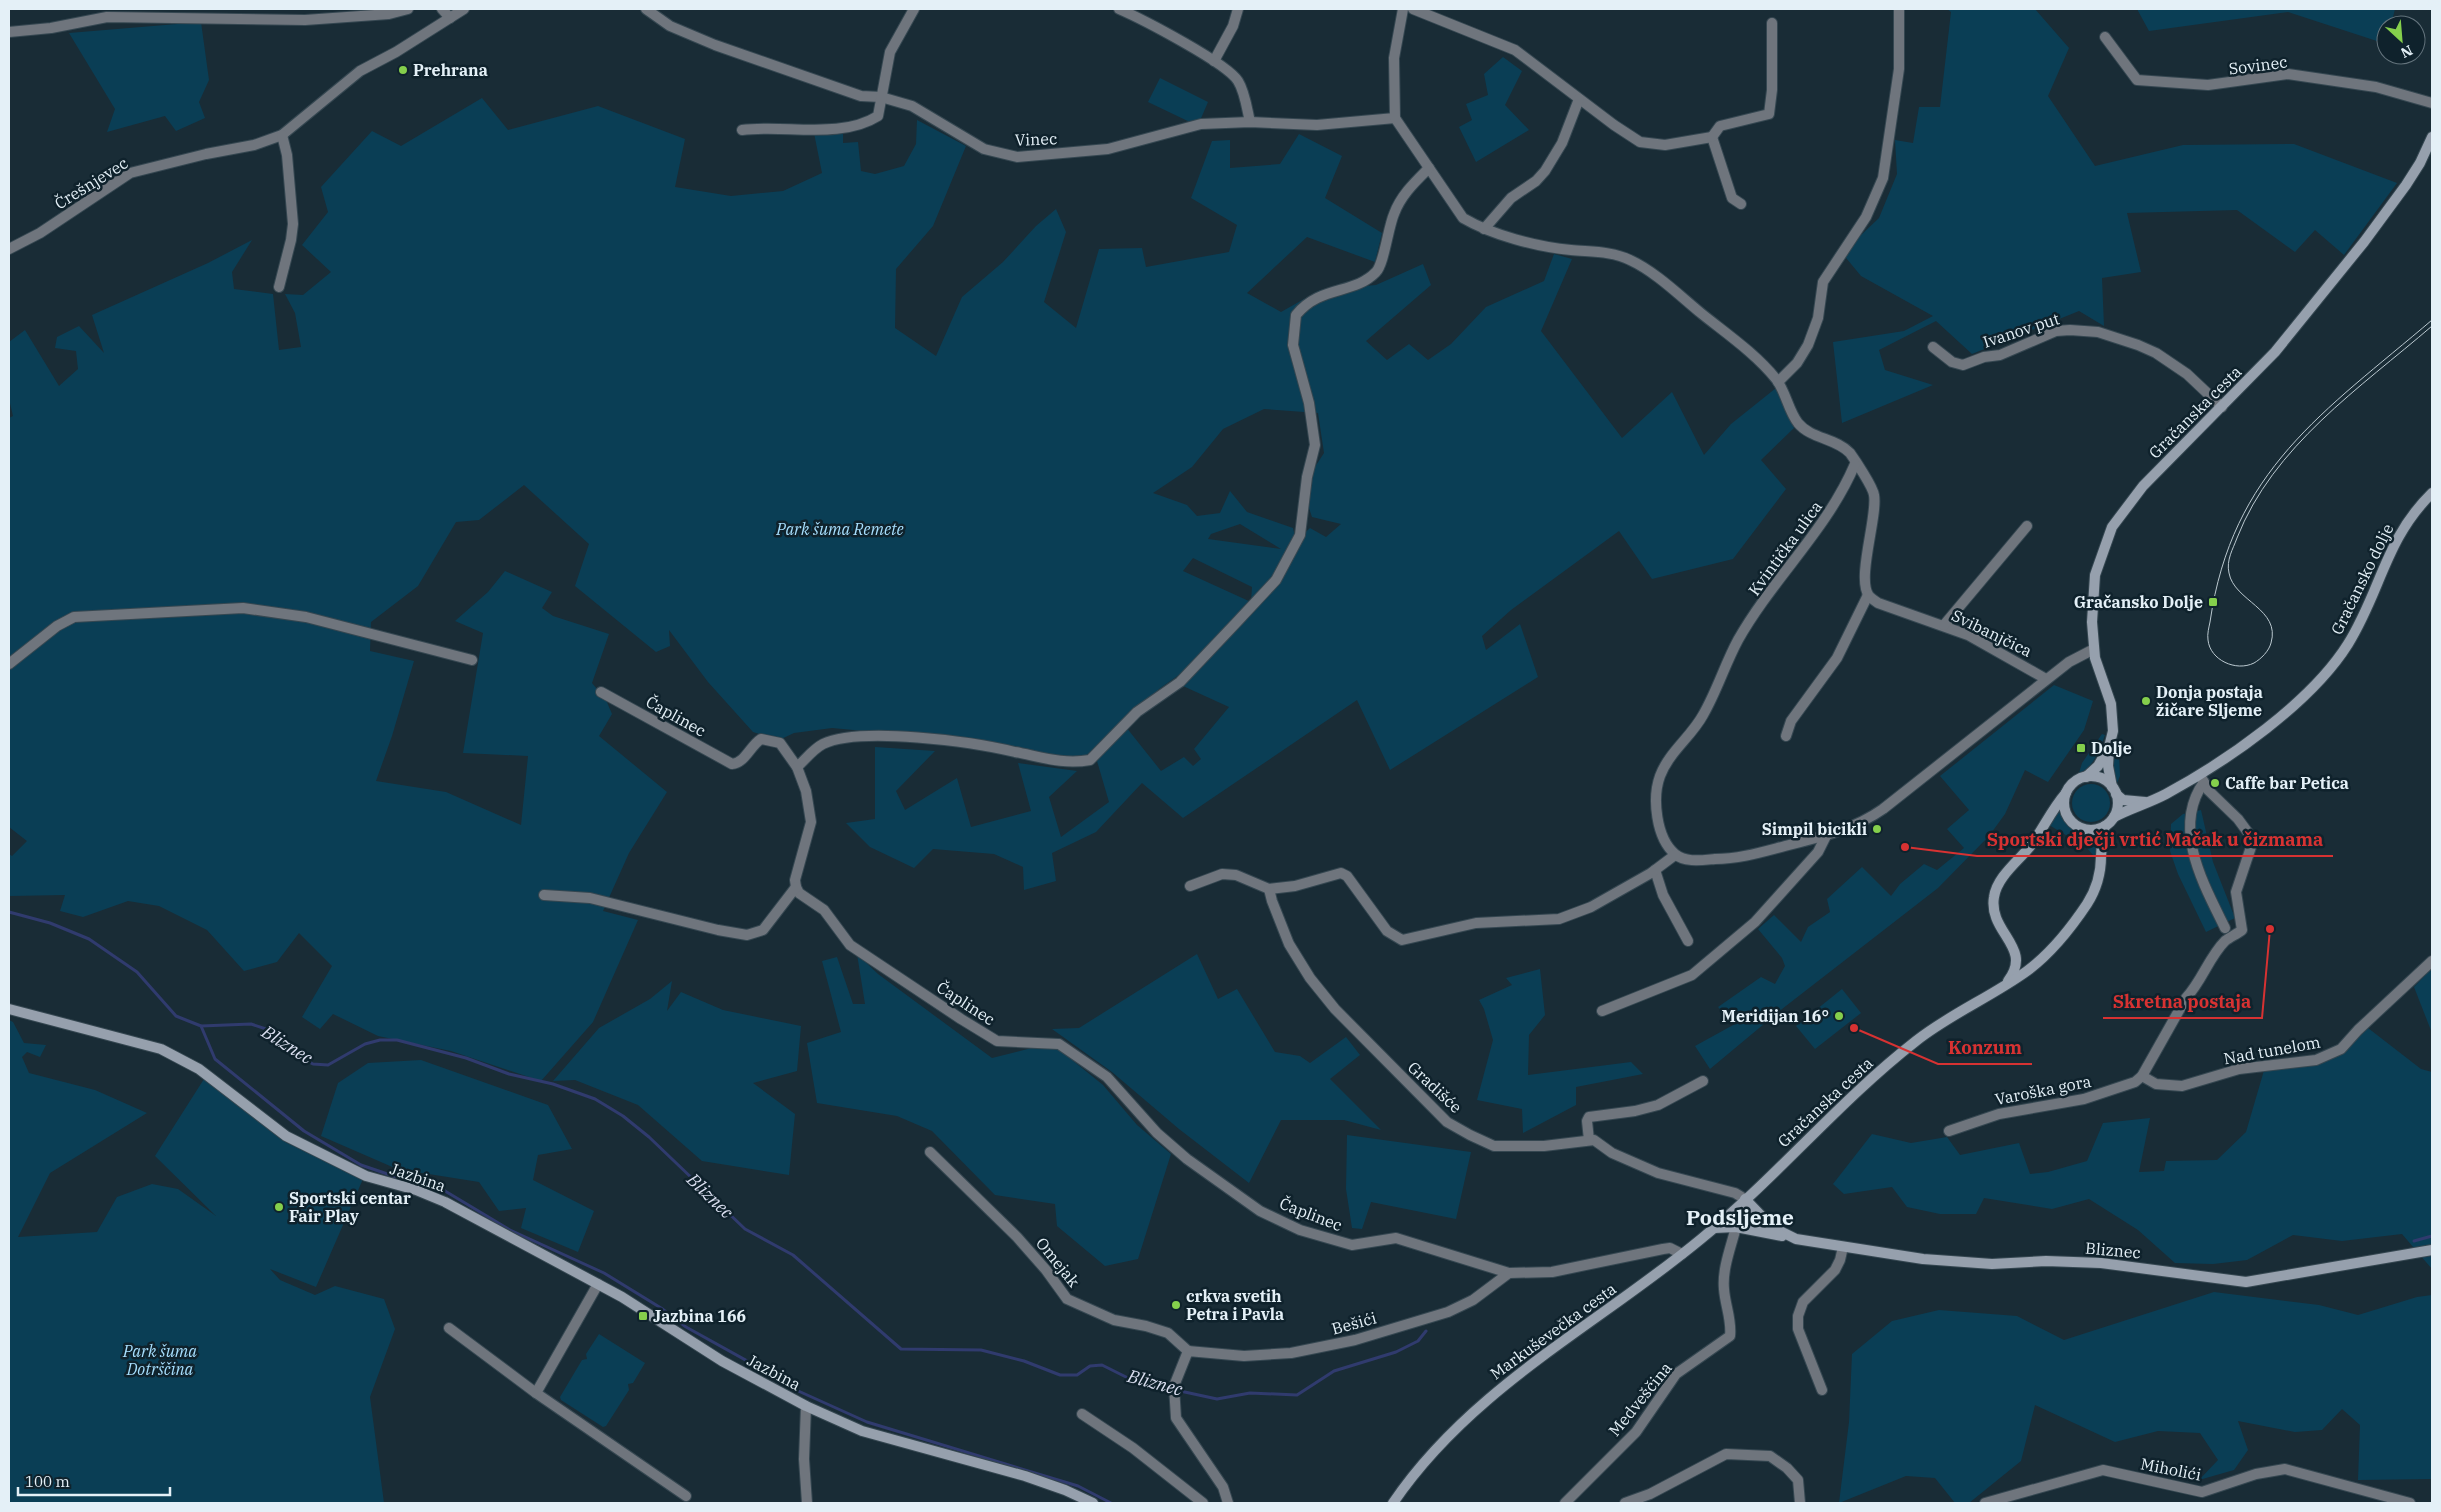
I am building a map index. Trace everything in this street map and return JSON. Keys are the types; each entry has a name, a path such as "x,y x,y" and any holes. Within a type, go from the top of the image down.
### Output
{"main road":[{"name":"Gračanska cesta","path":"2114,790 2108,766 2109,747 2113,731 2112,709 2094,649 2093,586 2104,545 2112,527 2139,489 2275,352 2364,242 2410,179 2432,137"},
{"name":"Gračansko dolje","path":"2114,817 2202,778 2301,698 2331,667 2348,644 2361,621 2402,528 2432,493"},
{"name":"Gračanska cesta","path":"2086,777 2098,766 2109,747"},
{"path":"2006,984 2016,969 2017,958 1998,924 1994,906 1994,896 2002,879 2034,842 2047,817 2074,782 2086,777 2104,780 2114,790 2117,808 2114,817 2104,826 2087,830 2073,824 2064,808 2066,793"},
{"name":"Gračansko dolje","path":"2114,790 2123,800 2131,802 2149,801"},
{"name":"Gračanska cesta","path":"1745,1199 1820,1126 1914,1042 2027,971 2040,960 2079,915 2091,896 2099,874 2104,826"},
{"path":"2014,951 2029,962 2040,960"},
{"name":"Jazbina","path":"9,1009 137,1042 182,1058 286,1136 366,1176 416,1190 446,1202 622,1297 722,1361 806,1406 862,1431 1025,1476 1065,1490 1093,1503"},
{"name":"Markuševečka cesta","path":"1393,1503 1434,1452 1504,1384 1682,1254 1745,1199"},
{"name":"Bliznec","path":"1745,1199 1772,1227 1790,1237"},
{"name":"Bliznec","path":"1714,1228 1736,1227 1843,1247 1923,1259 1992,1264 2046,1261 2101,1263 2246,1282 2432,1250"}],"street":[{"path":"9,32 51,28 107,17 305,20 389,14 408,9"},
{"path":"442,9 450,18"},
{"name":"Črešnjevec","path":"9,249 40,233 130,173 206,154 254,145 282,135 360,71 464,9"},
{"name":"Vinec","path":"646,9 670,26 714,46 860,96 881,97 912,106 984,149 1017,157 1108,150 1201,124 1250,122 1316,125 1395,118"},
{"path":"742,130 761,127 848,128 878,116 890,52 914,9"},
{"path":"1119,9 1214,61 1238,81 1250,122"},
{"path":"1214,61 1233,26 1238,9"},
{"path":"1403,9 1394,58 1395,118 1463,218 1484,229 1550,248 1594,252 1630,260 1726,332 1778,382 1799,424 1810,432 1839,444 1850,454 1855,464 1869,481 1874,496 1868,545 1866,586 1868,595 1863,602 1838,658 1791,721 1786,736"},
{"path":"1413,9 1515,50 1579,99 1640,142 1665,145 1712,136 1720,126 1769,114 1772,90 1772,23"},
{"path":"1778,382 1797,363 1808,345 1818,318 1823,282 1866,217 1883,178 1899,69 1899,9"},
{"name":"Sovinec","path":"2105,37 2137,80 2208,85 2244,82 2288,74 2376,86 2432,103"},
{"path":"1484,229 1511,198 1536,181 1545,171 1562,143 1579,99"},
{"path":"279,287 291,240 293,217 287,155 282,135"},
{"path":"1712,136 1732,198 1741,204"},
{"path":"797,767 823,744 868,736 942,740 1014,752 1051,761 1090,760 1137,712 1180,682 1276,580 1302,528 1307,477 1315,445 1309,403 1293,345 1296,315 1311,300 1360,282 1378,271 1382,262 1389,228 1401,198 1429,168"},
{"name":"Ivanov put","path":"1933,347 1952,362 1963,365 1984,357 2000,356 2056,331 2098,332 2156,353 2187,374 2222,407"},
{"name":"Kvintička ulica","path":"1675,855 1667,845 1658,818 1656,789 1660,775 1673,752 1703,716 1738,639 1827,517 1845,488 1855,464"},
{"path":"1944,625 2027,526"},
{"name":"Svibanjčica","path":"1868,595 1878,603 1968,635 2046,679"},
{"path":"9,664 57,626 74,617 243,608 306,617 472,660"},
{"path":"1190,886 1222,874 1236,875 1270,888 1295,886 1342,873 1347,876 1387,931 1402,940 1476,923 1559,919 1591,907 1655,870 1675,855 1694,860 1736,859 1826,836 1861,823 1883,809 2046,679 2069,662 2094,649"},
{"name":"Čaplinec","path":"601,692 732,764 740,762 754,744 761,739 780,743 797,767 806,791 811,822 795,880 799,893 824,910 850,945 961,1020 997,1040 1059,1044 1107,1077 1157,1133 1187,1159 1260,1210 1300,1230 1352,1245 1396,1238 1509,1273"},
{"path":"2202,778 2192,809 2190,826 2191,844 2201,875 2225,928"},
{"path":"2142,1076 2182,1005 2196,987 2218,950 2226,940 2242,930 2236,892 2251,848 2252,838 2246,827 2215,798 2202,778"},
{"path":"1602,1011 1692,975 1755,922 1818,852 1826,836"},
{"path":"1655,870 1663,895 1688,942"},
{"path":"544,895 590,898 725,932 747,935 763,930 796,887"},
{"name":"Gradišće","path":"1270,888 1272,901 1289,944 1310,978 1335,1009 1447,1122 1470,1136 1494,1146 1544,1146 1589,1140"},
{"name":"Nad tunelom","path":"2142,1076 2156,1084 2182,1086 2239,1069 2324,1058 2348,1043 2358,1030 2432,961"},
{"name":"Varoška gora","path":"1949,1131 2004,1113 2073,1101 2106,1093 2126,1086 2142,1076"},
{"path":"1703,1081 1658,1105 1589,1117 1587,1121 1589,1140 1598,1142 1612,1153 1658,1172 1736,1193 1745,1199"},
{"name":"Omejak","path":"930,1152 1018,1237 1046,1270 1067,1300 1114,1320 1146,1326 1168,1333 1188,1351"},
{"name":"Medveščina","path":"1565,1503 1636,1432 1676,1374 1730,1336 1731,1326 1724,1288 1724,1276 1736,1227"},
{"path":"1822,1390 1798,1329 1798,1316 1804,1302 1835,1270 1843,1247"},
{"path":"1509,1273 1552,1272 1663,1249 1676,1250 1682,1254"},
{"name":"Bešići","path":"1188,1351 1244,1356 1291,1353 1356,1340 1448,1312 1473,1300 1509,1273"},
{"path":"536,1392 598,1284"},
{"path":"449,1328 536,1392 686,1496"},
{"path":"1188,1351 1179,1368 1174,1391 1176,1418 1223,1487 1228,1503"},
{"name":"Jazbina","path":"806,1406 804,1459 807,1503"},
{"path":"1082,1414 1133,1448 1203,1503"},
{"path":"1625,1503 1650,1494 1726,1454 1770,1456 1787,1468 1798,1480 1800,1503"},
{"name":"Miholići","path":"1985,1503 2103,1470 2202,1492 2256,1474 2285,1469 2410,1503"}],"green space":[{"path":"1947,9 2035,9 2069,48 2048,96 2095,166 2183,145 2294,144 2397,183 2344,255 2315,230 2295,252 2237,210 2127,213 2141,272 2102,278 2104,326 2079,311 1972,354 1936,321 1879,350 1885,370 1933,385 1842,423 1833,342 1904,331 1933,316 1861,276 1842,253 1879,218 1897,174 1895,140 1913,143 1919,107 1940,107 1951,12"},
{"path":"2137,9 2395,9 2394,15 2376,15 2376,41 2288,12 2149,31"},
{"path":"201,22 209,80 199,102 205,118 176,131 165,116 107,132 115,109 69,33"},
{"path":"1503,57 1522,71 1505,105 1529,130 1476,162 1459,127 1472,120 1466,104 1488,95 1484,74"},
{"path":"1160,78 1208,102 1199,123 1194,124 1148,102"},
{"name":"Park šuma Remete","path":"482,98 508,130 598,106 685,139 675,187 731,196 783,191 822,173 814,133 843,132 843,143 858,142 861,171 875,174 904,166 916,144 917,120 966,146 933,226 896,269 895,328 936,356 962,297 1003,262 1036,226 1056,209 1066,232 1044,302 1076,328 1099,249 1142,248 1146,267 1229,252 1237,225 1191,198 1212,141 1230,140 1230,168 1280,164 1299,134 1342,156 1325,198 1382,233 1375,262 1307,237 1247,293 1281,312 1320,290 1376,285 1423,264 1431,285 1366,341 1387,360 1409,344 1428,360 1451,344 1486,307 1544,281 1554,254 1572,259 1541,331 1622,438 1672,392 1704,455 1731,424 1776,388 1794,428 1761,460 1786,489 1733,559 1652,579 1619,531 1511,610 1482,636 1486,650 1520,624 1538,677 1390,770 1357,700 1183,818 1142,783 1096,832 1052,853 1056,881 1024,890 1023,867 994,854 933,849 914,868 870,847 846,823 875,819 875,747 935,751 896,791 905,810 957,778 971,827 1031,811 1018,763 1077,771 1049,797 1061,837 1109,802 1097,761 1126,727 1161,771 1184,757 1193,766 1201,759 1194,749 1229,707 1183,686 1183,672 1159,689 1091,757 1070,764 1003,744 832,728 794,733 779,740 753,732 708,682 669,630 670,646 656,652 575,586 589,544 524,485 479,520 456,522 418,586 371,622 370,651 414,661 392,736 376,781 446,792 521,825 528,756 463,753 483,633 455,621 488,592 505,571 552,592 542,608 553,616 609,634 592,683 606,700 612,714 599,736 667,792 629,853 603,911 638,920 593,1022 541,1081 451,1051 378,1036 333,1014 320,1029 302,1017 332,966 299,933 277,962 244,971 207,930 159,906 128,901 83,917 60,911 65,895 9,896 9,854 12,856 27,841 9,827 9,418 13,416 9,399 9,342 25,330 59,386 78,369 76,351 55,348 57,337 79,326 104,353 92,315 208,263 252,240 232,272 234,289 273,294 279,350 301,347 295,313 285,294 303,295 331,272 302,245 328,212 321,187 372,131 401,146","holes":["1264,409 1318,413 1324,453 1311,473 1309,508 1312,517 1341,524 1326,537 1310,528 1296,541 1293,528 1247,512 1230,491 1220,513 1197,516 1187,505 1153,493 1192,467 1223,429","1240,524 1281,549 1208,539 1211,534","1193,558 1252,587 1251,602 1183,571"]},
{"path":"2054,685 2093,701 2084,730 2048,782 2025,770 2005,814 1989,836 1938,888 1782,1009 1710,1069 1695,1046 1735,1024 1718,1007 1761,977 1775,984 1785,966 1782,958 1758,929 1774,915 1801,942 1808,927 1830,912 1827,899 1862,867 1891,896 1900,884 1924,864 1937,870 1964,848 1947,829 1969,810 1940,776"},
{"path":"2102,734 2105,735 2096,757 2089,767 2079,773 2082,763"},
{"path":"2117,752 2119,753 2120,776 2117,783 2114,760"},
{"path":"2091,784 2104,790 2110,803 2104,816 2091,822 2078,816 2072,803 2078,790"},
{"path":"2058,810 2065,821 2077,832 2088,836 2095,836 2096,855 2093,855 2086,847 2049,825"},
{"path":"2201,810 2213,862 2235,918 2206,932 2178,874 2170,851 2171,824 2183,814"},
{"path":"857,954 878,974 992,1058 1051,1043 1103,1085 1137,1125 1171,1154 1138,1259 1105,1266 1057,1226 1055,1204 995,1195 932,1131 897,1116 817,1103 807,1043 841,1032 822,961 837,957 853,1004 865,1004"},
{"path":"1197,954 1218,999 1237,989 1275,1052 1300,1056 1310,1063 1346,1037 1360,1055 1330,1079 1381,1130 1344,1120 1281,1120 1249,1183 1179,1129 1112,1072 1052,1029 1079,1028"},
{"path":"2432,968 2432,1033 2414,987"},
{"path":"1540,969 1545,1015 1529,1035 1528,1075 1631,1062 1643,1074 1576,1087 1576,1105 1523,1133 1522,1109 1477,1100 1493,1040 1484,1009 1479,1000 1512,985 1506,978"},
{"path":"672,981 667,1011 681,992 723,1010 801,1026 797,1071 753,1083 795,1114 789,1175 702,1161 638,1105 575,1080 553,1081 599,1028 650,999"},
{"path":"1842,989 1861,1013 1815,1049 1796,1026"},
{"name":"Park šuma Dotrščina","path":"9,1020 13,1022 24,1043 46,1045 40,1057 27,1052 22,1057 29,1073 95,1090 147,1113 50,1173 18,1237 97,1232 117,1197 152,1184 178,1189 216,1216 155,1156 204,1079 287,1143 363,1179 316,1287 270,1269 280,1280 315,1295 335,1286 384,1299 395,1329 370,1397 384,1503 9,1503"},
{"path":"2368,1028 2421,1069 2432,1072 2432,1269 2402,1234 2342,1241 2293,1235 2247,1260 2213,1264 2175,1263 2138,1230 2089,1199 2052,1209 1984,1198 1976,1214 1940,1214 1907,1207 1892,1187 1844,1194 1833,1184 1872,1134 1911,1143 1947,1137 1960,1155 2019,1143 2030,1174 2048,1172 2087,1161 2103,1123 2150,1118 2139,1172 2164,1171 2166,1161 2217,1160 2246,1132 2265,1067 2344,1052"},
{"path":"421,1060 548,1105 572,1149 538,1155 533,1180 594,1211 578,1252 521,1228 526,1208 499,1211 479,1182 397,1169 321,1136 338,1083 368,1063"},
{"path":"1347,1135 1471,1152 1456,1219 1371,1202 1362,1229 1352,1228 1346,1189"},
{"path":"2214,1292 2319,1305 2358,1315 2417,1297 2432,1295 2432,1479 2358,1480 2360,1425 2342,1409 2322,1430 2295,1432 2238,1421 2248,1450 2234,1470 2199,1480 2218,1460 2200,1433 2158,1431 2115,1442 2035,1405 2021,1461 1969,1503 1955,1503 1935,1478 1906,1476 1839,1503 1849,1422 1852,1354 1892,1321 1939,1310 2017,1316 2064,1340"},
{"path":"599,1334 645,1363 633,1383 628,1384 629,1390 606,1426 603,1427 561,1400 560,1397 582,1360 587,1359 586,1354"}],"waterway":[{"name":"Bliznec","path":"9,912 50,923 89,939 137,972 176,1016 201,1026 251,1024 269,1030 301,1058 313,1064 328,1065 365,1044 380,1040 397,1040 466,1058 509,1074 553,1084 595,1099 623,1116 649,1137 745,1229 793,1255 901,1349 981,1350 1024,1361 1060,1375 1077,1375 1090,1366 1102,1365 1134,1381 1217,1399 1250,1393 1297,1395 1334,1371 1396,1352 1418,1341 1426,1331"},
{"path":"201,1026 215,1059 304,1131 361,1165 405,1180 435,1185 510,1230 604,1273 661,1308 686,1327 767,1372 785,1385 867,1422 1078,1486 1111,1503"},
{"name":"Bliznec","path":"2414,1241 2432,1236"}],"tram line":[{"path":"2432,320 2320,416 2289,448 2261,484 2239,524 2221,569 2209,626 2208,640 2210,647 2225,662 2240,666 2254,663 2262,657 2271,643 2272,631 2269,622 2263,613 2239,591 2233,583 2228,568 2232,550 2253,505 2273,475 2321,421 2432,326"}],"place":[{"name":"Prehrana","path":"403,70"},
{"name":"Gračansko Dolje","path":"2213,602"},
{"name":"Donja postaja žičare Sljeme","path":"2146,701"},
{"name":"Dolje","path":"2081,748"},
{"name":"Caffe bar Petica","path":"2215,783"},
{"name":"Simpil bicikli","path":"1877,829"},
{"name":"Sportski dječji vrtić Mačak u čizmama","path":"1905,847"},
{"name":"Skretna postaja","path":"2270,929"},
{"name":"Meridijan 16°","path":"1839,1016"},
{"name":"Konzum","path":"1854,1028"},
{"name":"Sportski centar Fair Play","path":"279,1207"},
{"name":"crkva svetih Petra i Pavla","path":"1176,1305"},
{"name":"Jazbina 166","path":"643,1316"}],"district":[{"name":"Podsljeme","path":"1740,1218"}]}
